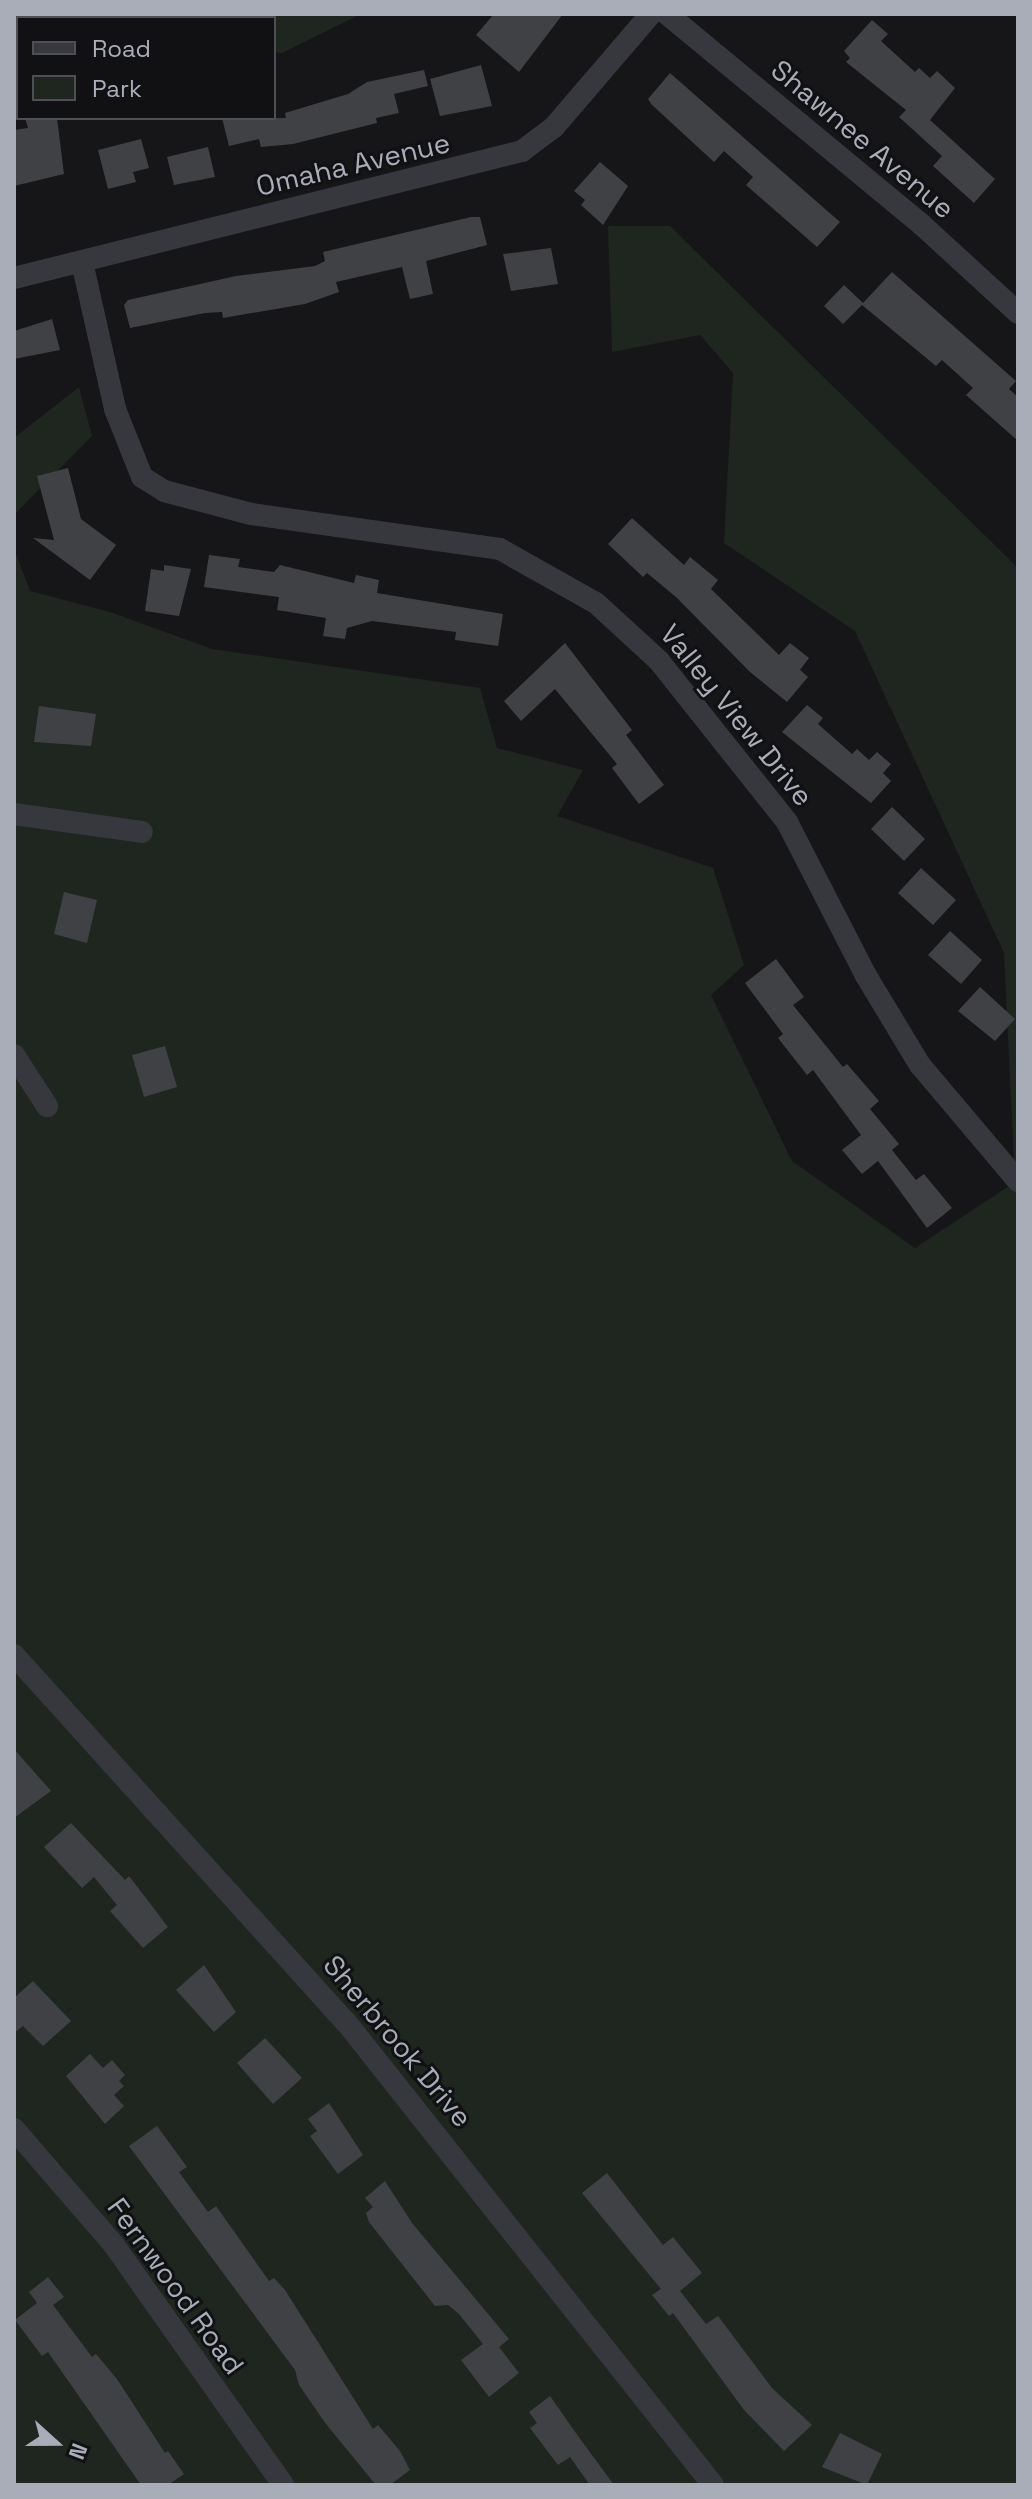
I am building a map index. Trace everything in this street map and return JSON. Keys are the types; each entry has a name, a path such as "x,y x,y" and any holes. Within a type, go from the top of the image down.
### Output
{"street":[{"name":"Omaha Avenue","path":"14,278 522,151 554,127 651,14"},
{"name":"Shawnee Avenue","path":"667,14 921,224 1018,313"},
{"name":"Valley View Drive","path":"82,262 115,409 142,477 164,491 251,514 500,549 596,603 659,661 787,822 865,974 920,1065 1018,1181"},
{"path":"14,814 142,832"},
{"path":"14,1055 47,1106"},
{"name":"Sherbrook Drive","path":"14,1655 346,2022 713,2485"},
{"name":"Fernwood Road","path":"14,2129 114,2245 283,2485"}],"green space":[{"path":"69,14 361,14 282,53 276,52 276,16"},
{"path":"608,226 670,226 1018,568 1018,2485 14,2485 14,549 30,591 110,612 212,649 480,688 497,748 583,770 557,816 713,868 744,965 711,995 792,1161 915,1248 1015,1182 1004,953 855,631 724,543 733,373 700,335 612,352"},
{"path":"79,387 92,436 14,515 14,438"}],"building":[{"path":"494,14 563,14 519,72 476,35"},
{"path":"872,20 888,34 881,41 915,72 919,68 930,78 937,71 955,88 930,120 995,179 974,203 933,166 942,156 899,117 906,110 846,62 850,58 844,51"},
{"path":"481,65 492,106 440,116 430,79"},
{"path":"424,70 428,86 394,94 399,113 376,118 377,123 293,144 261,147 259,139 229,146 222,120 286,118 285,113 348,94 367,82"},
{"path":"670,73 840,222 817,247 746,185 753,177 724,151 714,162 651,104 648,99"},
{"path":"26,120 57,120 64,174 14,186 14,130 28,128"},
{"path":"141,139 149,168 133,172 136,182 108,189 98,150"},
{"path":"208,147 215,177 174,185 167,157"},
{"path":"600,162 628,186 603,225 581,205 585,200 574,191"},
{"path":"480,217 487,245 426,261 433,294 410,299 402,267 336,282 339,292 305,304 223,318 222,312 205,313 130,328 124,305 128,300 236,276 315,266 325,261 323,252"},
{"path":"551,248 558,284 511,291 503,254"},
{"path":"892,272 1016,381 1009,389 1018,397 1018,441 966,395 973,388 942,360 936,366 862,305 843,324 824,306 844,285 863,303"},
{"path":"52,319 60,350 14,359 14,331"},
{"path":"68,468 81,519 116,545 90,580 33,538 54,540 37,476"},
{"path":"632,518 684,565 690,557 718,580 711,589 779,655 790,643 809,658 800,670 808,677 787,702 750,672 676,597 647,573 643,577 608,544"},
{"path":"209,555 240,559 238,567 274,572 280,565 354,583 356,575 379,580 377,593 503,614 498,646 455,640 456,632 372,621 347,628 345,639 323,636 326,618 277,610 279,597 204,587"},
{"path":"164,565 191,569 179,616 145,611 151,569 164,571"},
{"path":"565,643 632,730 626,735 664,785 639,804 612,768 617,764 555,689 521,721 504,701"},
{"path":"807,705 823,718 818,724 852,754 857,749 869,760 877,752 891,764 883,773 891,781 871,803 782,732"},
{"path":"39,706 96,714 91,746 34,742"},
{"path":"892,807 925,839 904,861 871,829"},
{"path":"921,868 956,900 933,925 898,893"},
{"path":"64,892 97,900 87,943 54,934"},
{"path":"950,931 982,960 961,984 928,955"},
{"path":"776,959 804,997 793,1005 843,1067 847,1064 879,1101 870,1109 899,1144 892,1150 916,1180 924,1174 952,1208 927,1228 878,1161 862,1174 842,1150 861,1135 813,1070 807,1075 778,1038 783,1034 745,983"},
{"path":"980,987 1015,1019 995,1041 958,1011"},
{"path":"165,1046 177,1087 144,1097 132,1055"},
{"path":"14,1749 51,1791 14,1818"},
{"path":"71,1823 125,1880 129,1876 168,1927 143,1948 110,1911 117,1905 94,1877 82,1888 44,1847"},
{"path":"204,1965 236,2012 214,2032 176,1990"},
{"path":"33,1981 71,2021 43,2046 23,2026 14,2033 14,1998"},
{"path":"265,2038 302,2078 273,2104 237,2063"},
{"path":"90,2054 103,2068 112,2060 125,2075 119,2081 124,2086 114,2095 124,2106 105,2124 66,2076"},
{"path":"329,2103 363,2155 338,2174 310,2136 317,2131 308,2119"},
{"path":"157,2126 187,2167 179,2172 208,2212 216,2206 269,2281 274,2278 285,2290 373,2429 378,2425 400,2451 410,2470 390,2485 376,2485 326,2424 299,2385 295,2370 129,2146"},
{"path":"607,2173 663,2245 673,2237 702,2273 680,2291 706,2324 718,2316 772,2388 812,2425 784,2451 744,2410 673,2313 669,2316 652,2295 661,2289 582,2193"},
{"path":"385,2181 412,2223 509,2339 499,2347 519,2373 489,2397 461,2360 483,2344 448,2305 435,2306 369,2222 366,2213 373,2207 365,2198"},
{"path":"48,2277 64,2297 53,2305 92,2357 96,2354 117,2379 165,2453 168,2451 184,2474 168,2485 141,2485 48,2352 42,2356 15,2320 37,2303 29,2292"},
{"path":"550,2396 614,2485 590,2485 570,2457 558,2465 530,2428 537,2423 529,2412"},
{"path":"840,2433 882,2454 867,2485 822,2467"}]}
